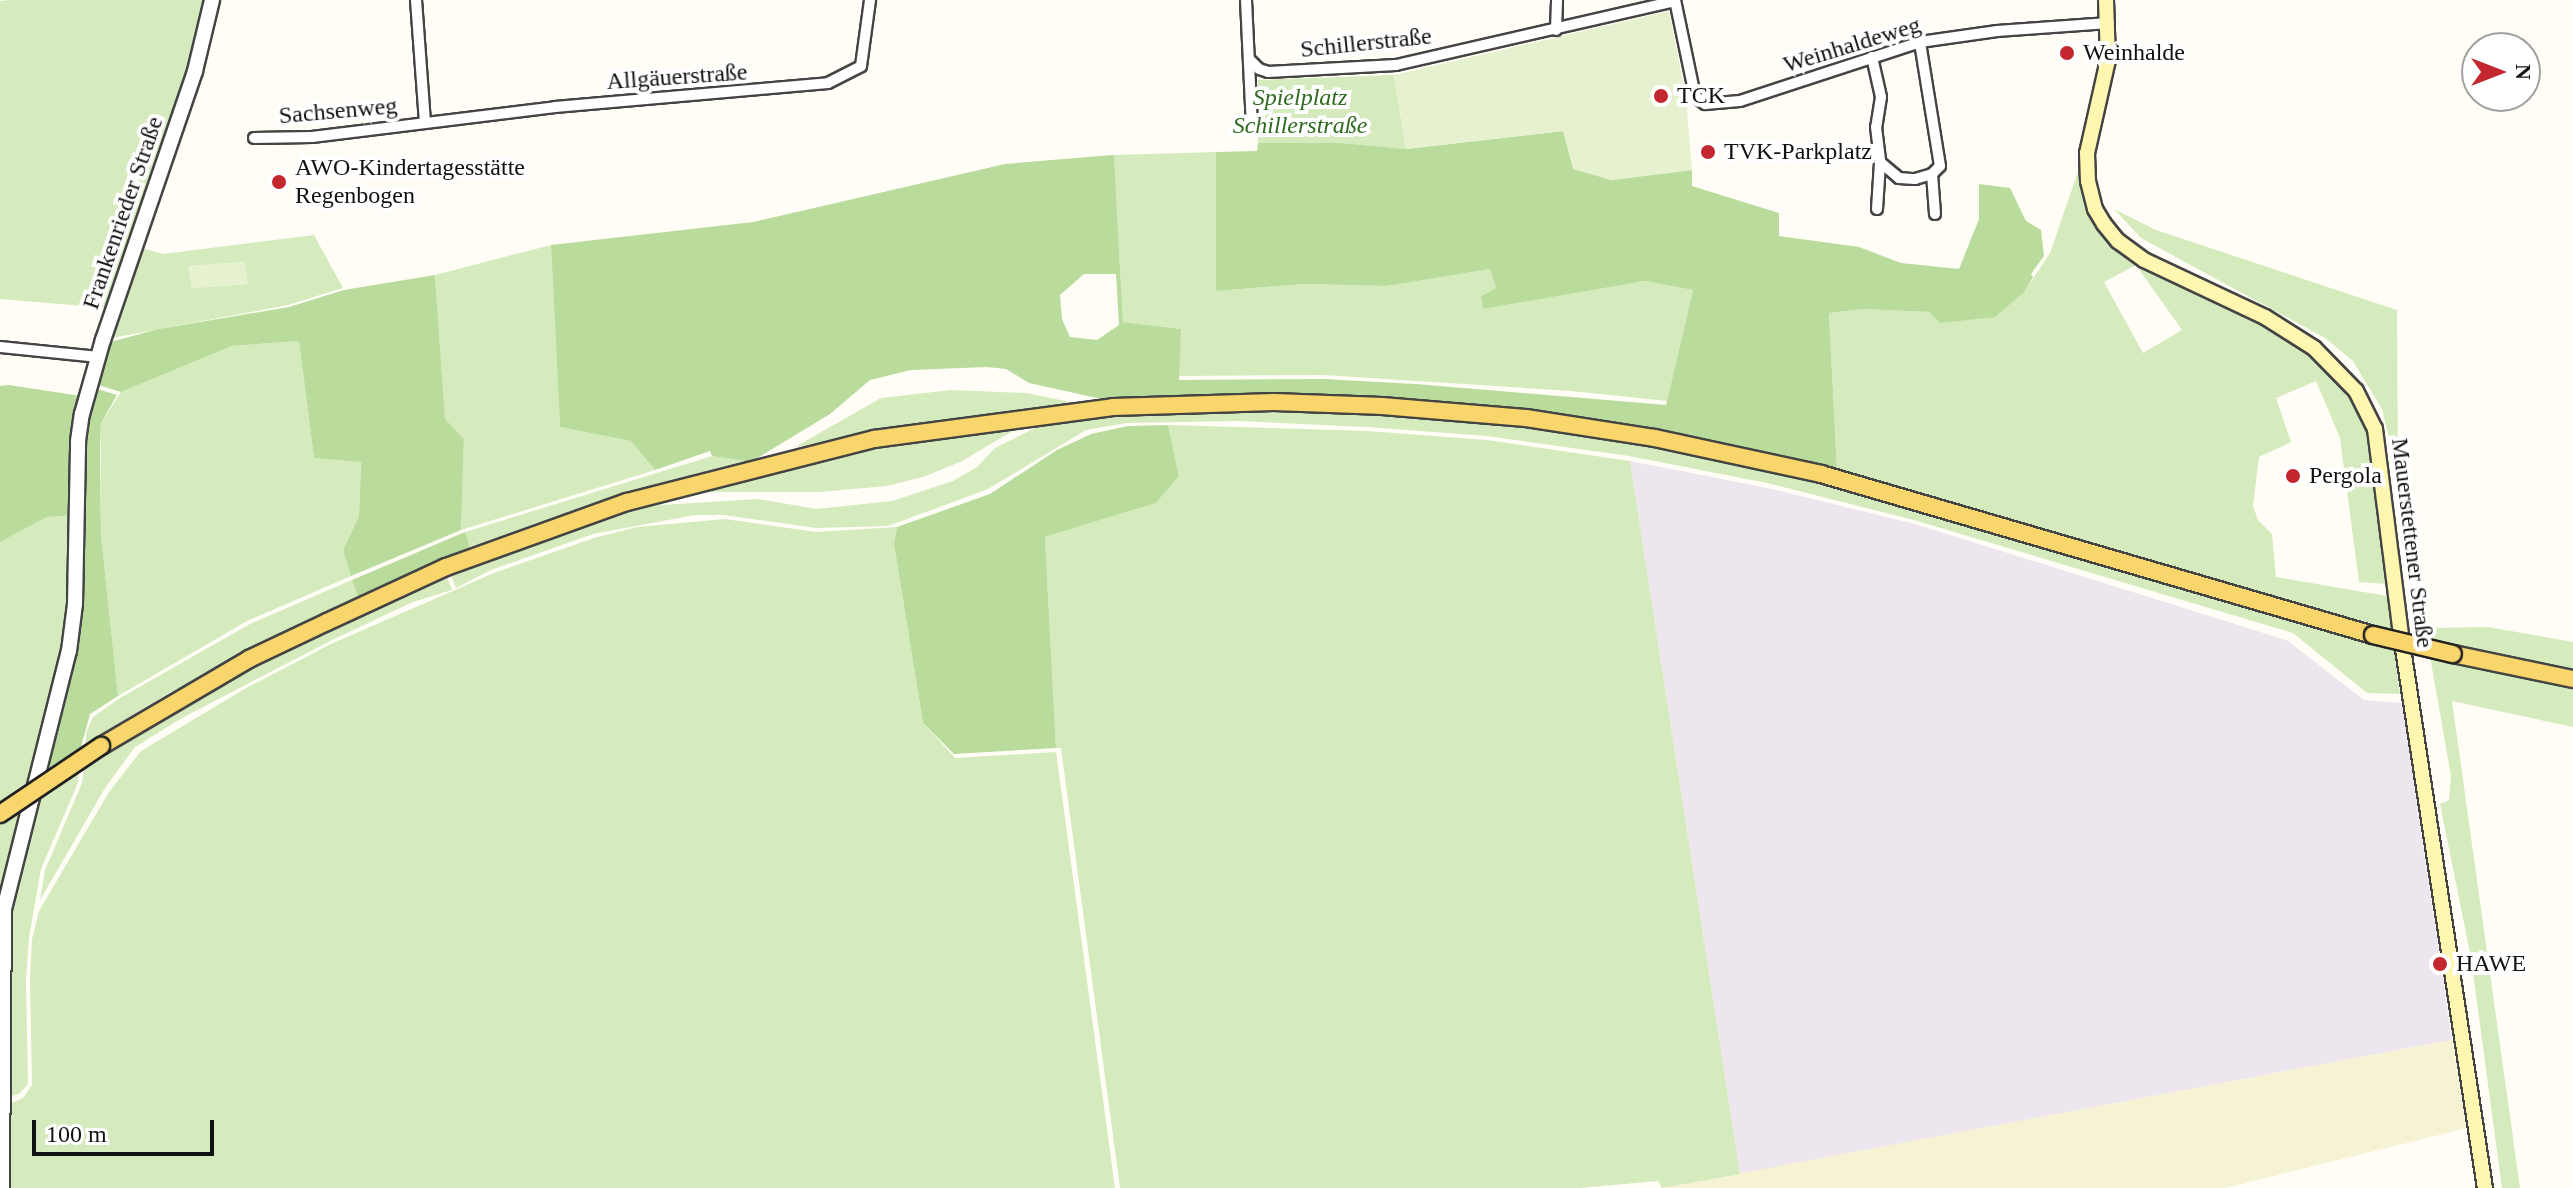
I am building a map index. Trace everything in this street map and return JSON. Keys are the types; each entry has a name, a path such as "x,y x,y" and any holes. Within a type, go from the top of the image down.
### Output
{"main road":[{"name":"Mauerstettener Straße","path":"2106,0 2108,60 2087,153 2088,181 2095,209 2104,224 2118,241 2144,260 2265,317 2314,348 2356,391 2375,429 2402,642 2485,1188"},
{"path":"0,814 101,746 249,659 446,567 586,515 691,484 874,439 1113,407 1274,402 1382,406 1526,418 1655,438 1821,474 2373,635 2573,679"}],"street":[{"name":"Frankenrieder Straße","path":"2,1188 4,909 69,651 76,589 78,441 98,357 195,71 212,0"},
{"path":"416,0 425,123"},
{"name":"Allgäuerstraße","path":"425,123 555,107 828,83 861,66 870,0"},
{"path":"1246,0 1252,125"},
{"path":"1556,30 1557,0"},
{"name":"Schillerstraße","path":"1251,61 1268,72 1396,65 1675,0"},
{"name":"Weinhaldeweg","path":"1675,0 1695,96 1705,104 1740,101 1920,42 1997,31 2109,23"},
{"path":"1880,162 1899,178 1915,179 1932,174 1940,166 1920,42"},
{"path":"1872,57 1881,97 1876,127 1880,162 1877,209"},
{"name":"Sachsenweg","path":"254,138 312,137 425,123"},
{"path":"1932,174 1935,214"},
{"path":"0,347 98,357"}],"shaded area":[{"path":"1630,461 1768,488 1915,524 2248,628 2288,641 2364,700 2402,703 2452,1040 1740,1174"},
{"path":"2452,1040 2467,1128 2226,1188 1662,1188"}],"green space":[{"path":"207,0 189,70 107,308 0,299 0,1"},
{"path":"1669,11 1686,97 1692,170 1611,180 1573,169 1563,131 1406,149 1394,75"},
{"name":"Spielplatz Schillerstraße","path":"1394,75 1406,149 1341,143 1258,143 1258,80"},
{"path":"1563,131 1611,180 1692,170 1692,186 1779,213 1779,236 1859,247 1901,263 1959,269 1979,219 1979,184 2010,188 2026,221 2041,230 2044,256 2031,274 2033,277 2025,291 1995,317 1940,323 1929,312 1863,309 1829,313 1837,470 1656,431 1178,397 1097,398 1029,383 1006,369 987,367 911,370 870,380 830,414 751,462 712,456 710,451 655,470 631,441 560,427 551,245 753,222 1005,164 1114,155 1123,322 1181,329 1179,380 1324,379 1666,405 1693,290 1645,281 1483,309 1481,296 1496,288 1490,269 1387,286 1305,284 1216,291 1216,152 1257,151 1258,143 1341,143 1406,149","holes":["1084,274 1116,274 1119,325 1097,340 1070,337 1062,319 1060,295"]},
{"path":"1216,152 1216,291 1305,284 1387,286 1490,269 1496,288 1481,296 1483,309 1645,281 1693,290 1667,401 1571,391 1324,375 1178,376 1181,329 1123,322 1114,155"},
{"path":"2081,163 2099,227 2311,350 2354,394 2370,431 2387,584 2359,582 2340,438 2316,381 2276,398 2291,442 2259,457 2253,506 2258,520 2272,534 2276,577 2387,596 2400,694 2367,693 2293,633 1914,520 1767,483 1629,456 1487,436 1367,427 1239,421 1127,423 1086,430 988,489 888,526 816,528 724,515 695,515 593,534 491,570 456,588 450,572 645,506 759,499 816,509 892,501 953,481 977,467 995,448 1047,422 1159,410 1381,412 1578,430 1816,480 2373,643 2372,623 2298,606 1837,470 1829,313 1863,309 1929,312 1940,323 2025,291 2050,253","holes":["2136,265 2182,330 2143,353 2104,282"]},
{"path":"2114,209 2156,230 2397,310 2398,474 2382,409 2353,361 2325,338 2141,238"},
{"path":"314,235 343,288 288,305 112,338 141,248 163,254","holes":["244,262 247,284 192,288 189,266"]},
{"path":"551,245 560,427 631,441 655,470 461,530 464,439 445,420 435,275"},
{"path":"245,262 248,284 192,288 188,266"},
{"path":"435,275 445,419 464,439 461,530 351,576 343,550 359,516 361,462 314,458 299,341 232,346 121,392 95,384 110,342 159,329 289,307 344,290"},
{"path":"299,341 314,457 361,461 359,516 343,550 351,576 247,621 118,696 101,535 101,423 121,392 232,346"},
{"path":"0,386 81,396 74,515 47,517 0,542"},
{"path":"94,388 117,395 101,423 100,451 101,535 118,696 90,714 81,747 41,773 74,652 83,442"},
{"path":"951,390 1027,393 1074,403 1074,406 795,447 881,398"},
{"path":"1028,422 962,461 926,476 887,486 819,492 684,492 874,446"},
{"path":"1168,425 1368,431 1487,440 1630,461 1740,1174 1662,1188 1658,1181 1580,1188 1120,1188 1061,748 1056,748 1045,537 1156,503 1179,476"},
{"path":"1168,425 1179,476 1156,503 1045,537 1056,748 954,754 923,723 894,544 897,527 990,494 1057,450 1091,434 1128,426"},
{"path":"712,456 751,462 608,500 470,547 465,532"},
{"path":"74,515 65,650 32,778 0,802 0,542 47,517"},
{"path":"725,519 816,532 897,527 894,544 923,723 955,758 1056,752 1115,1188 6,1188 5,1106 23,1098 32,1085 30,981 32,939 39,911 109,792 141,751 248,687 331,644 494,573 594,538 637,527"},
{"path":"465,532 470,547 358,597 352,580"},
{"path":"446,574 452,590 413,602 330,641 182,718 135,747 105,788 40,900 45,870 82,783 84,768 251,667"},
{"path":"352,580 358,597 171,692 85,743 93,717 120,698 250,624"},
{"path":"2488,627 2573,642 2573,727 2452,701 2520,1188 2502,1188 2471,958 2440,804 2449,800 2451,776 2425,628"},
{"path":"79,771 78,783 41,869 29,937 26,980 28,1084 19,1094 8,1097 9,909 35,801"},
{"path":"24,807 0,944 0,825"}],"place":[{"name":"Weinhalde","path":"2067,53"},
{"name":"TCK","path":"1661,96"},
{"name":"TVK-Parkplatz","path":"1708,152"},
{"name":"AWO-Kindertagesstätte Regenbogen","path":"279,182"},
{"name":"Pergola","path":"2293,476"},
{"name":"HAWE","path":"2440,964"}]}
